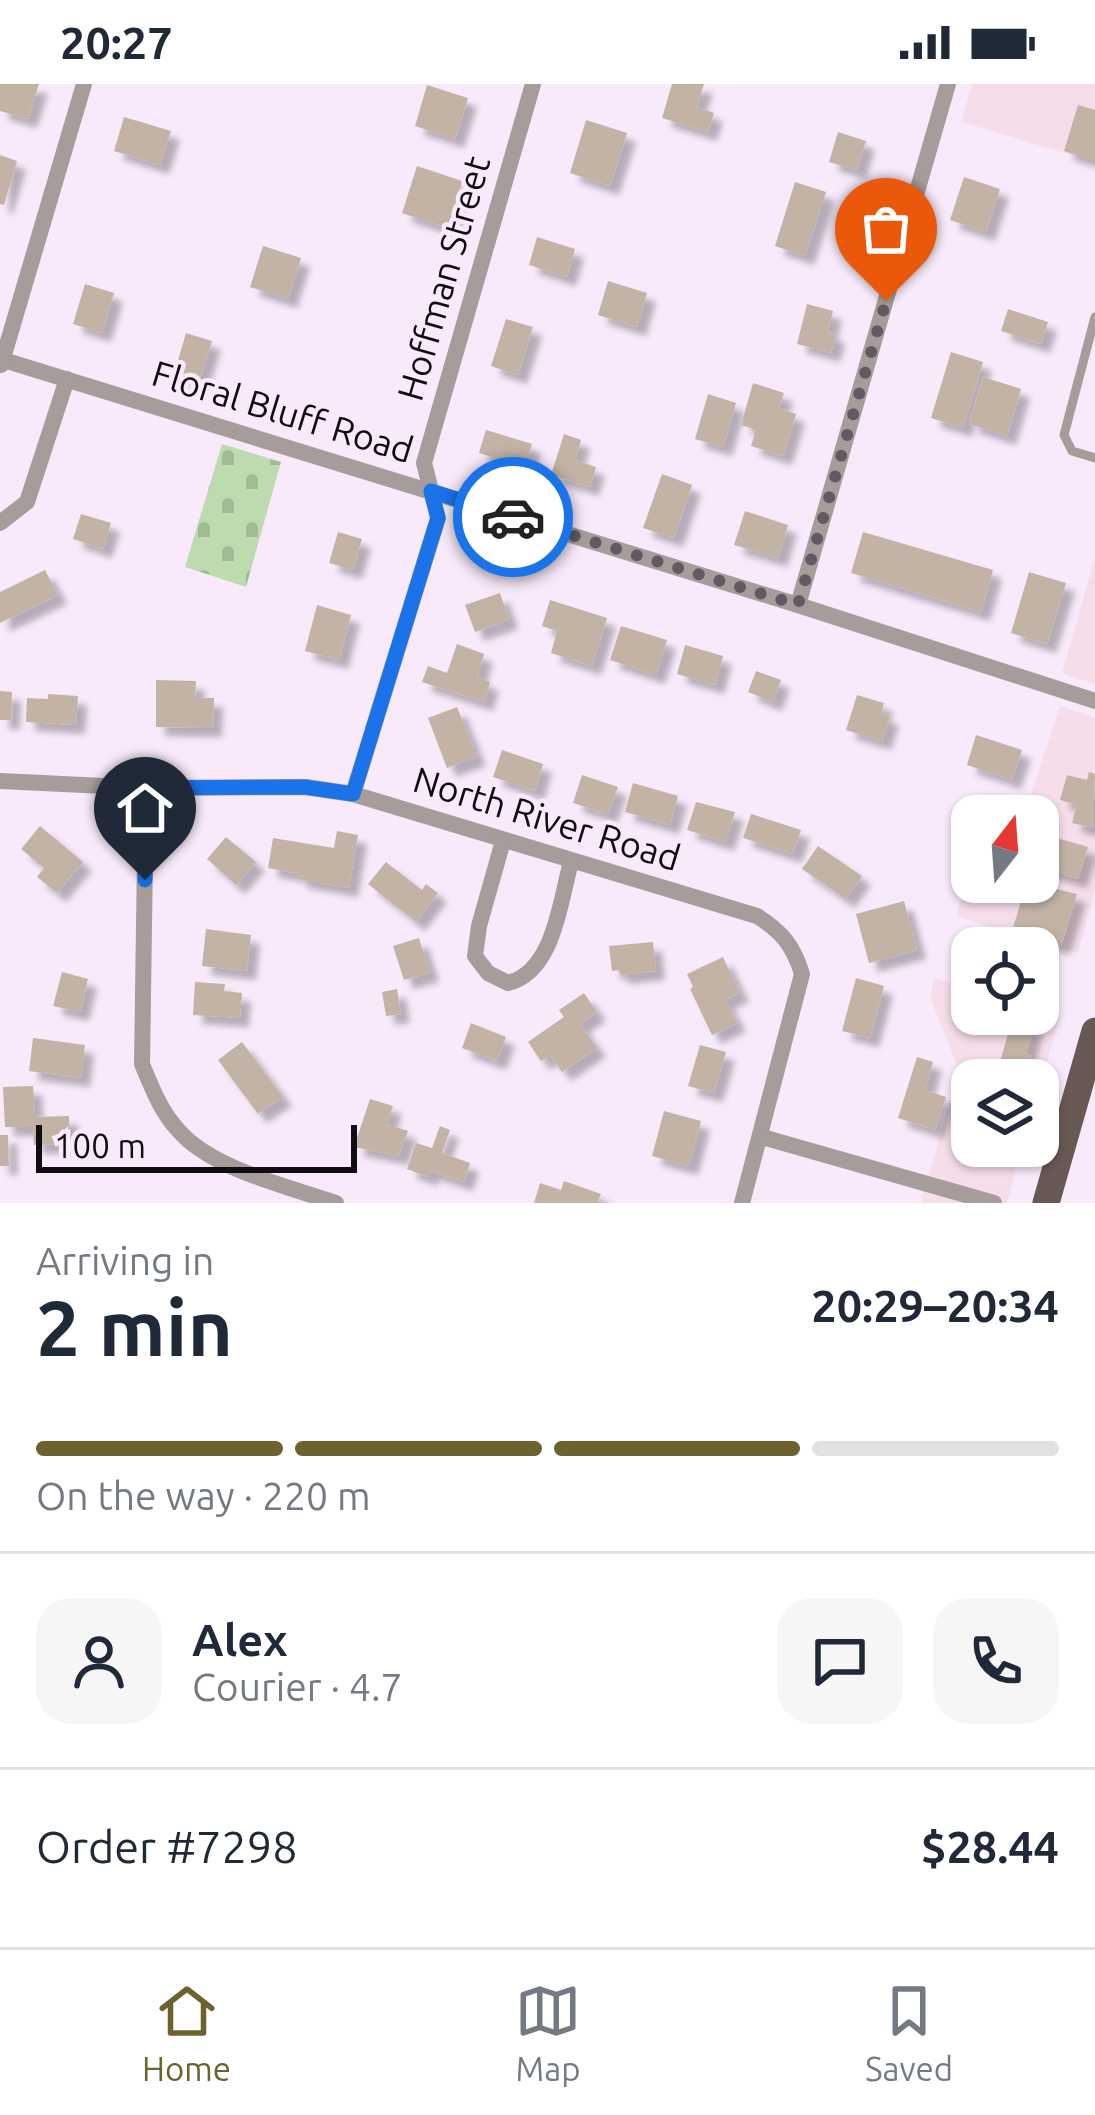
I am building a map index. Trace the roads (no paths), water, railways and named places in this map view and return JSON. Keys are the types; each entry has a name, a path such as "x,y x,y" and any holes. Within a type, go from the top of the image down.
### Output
{"main road":[{"path":"1046,1203 1095,1031"}],"street":[{"path":"1,362 84,84"},
{"name":"Hoffman Street","path":"353,794 438,518 424,463 533,84"},
{"path":"798,605 948,84"},
{"name":"Floral Bluff Road","path":"1,362 431,491 1095,701"},
{"path":"0,523 27,502 67,379"},
{"name":"North River Road","path":"0,781 146,788 305,787 353,794 757,916 794,946 802,974 742,1203"},
{"path":"146,788 142,1064 156,1099 181,1134 212,1155 336,1203"},
{"path":"503,841 478,926 475,956 488,974 508,983 522,980 548,945 571,862"},
{"path":"762,1137 994,1203"}],"lane":[{"path":"1095,317 1064,435 1072,451 1095,458"}]}
